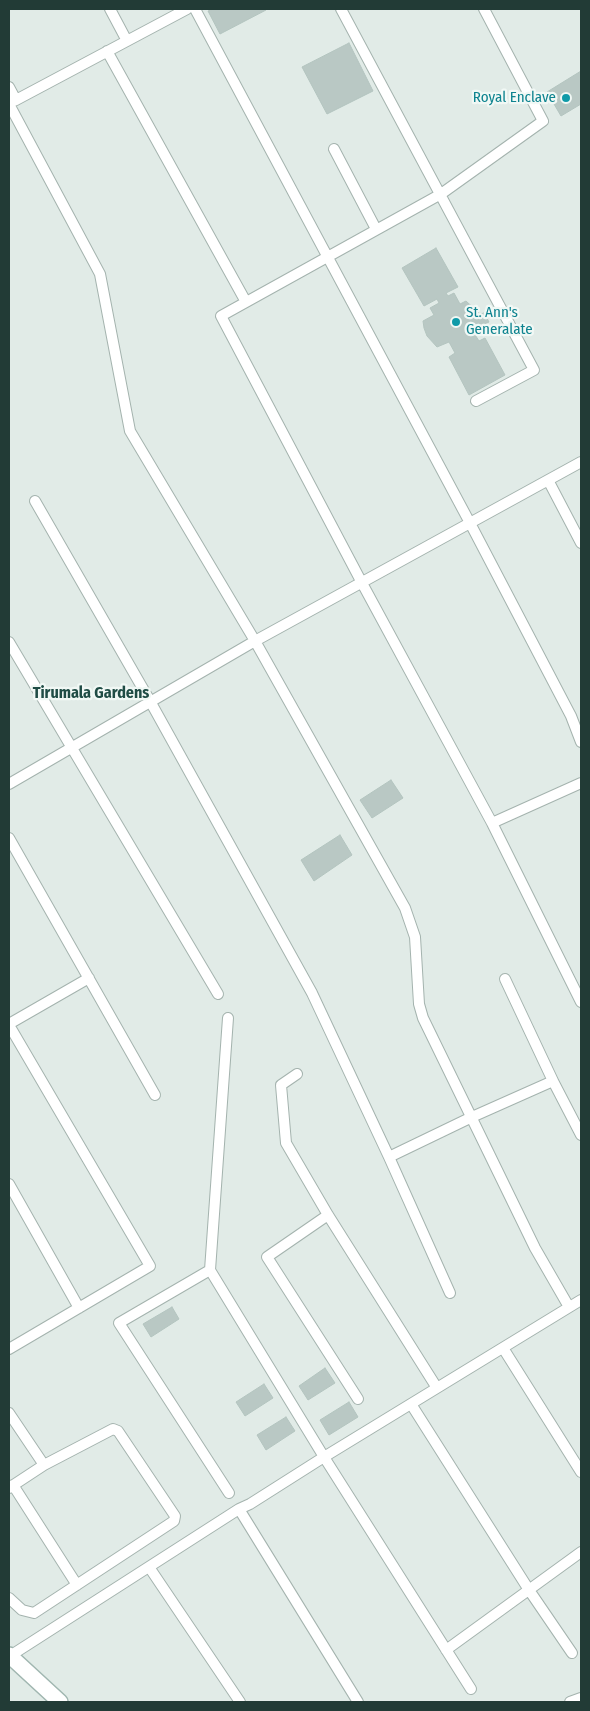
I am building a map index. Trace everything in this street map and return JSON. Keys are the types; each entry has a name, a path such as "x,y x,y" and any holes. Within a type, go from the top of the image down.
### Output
{"street":[{"path":"110,9 127,41"},
{"path":"11,102 188,9"},
{"path":"195,9 470,523 571,716 581,742"},
{"path":"341,9 534,370 476,401"},
{"path":"484,9 543,122 441,194 221,316 362,583 492,823 581,1002"},
{"path":"107,51 246,302"},
{"path":"9,87 11,102 100,274 130,431 255,641 405,908 415,937 419,1004 423,1018 535,1248 569,1307"},
{"path":"334,149 376,230"},
{"path":"9,784 255,641 581,462"},
{"path":"548,480 581,543"},
{"path":"35,501 150,701 312,993 389,1157 450,1294"},
{"path":"9,642 218,994"},
{"path":"492,823 581,783"},
{"path":"9,838 155,1095"},
{"path":"9,1349 150,1266 9,1024 88,978"},
{"path":"506,978 553,1082 581,1135"},
{"path":"228,1018 210,1270 324,1457 471,1689"},
{"path":"297,1074 281,1086 286,1144 328,1215 437,1388"},
{"path":"389,1157 472,1117 553,1082"},
{"path":"9,1184 79,1308"},
{"path":"328,1215 267,1257 358,1399"},
{"path":"210,1270 119,1323 229,1493"},
{"path":"60,1702 9,1656 240,1509 581,1300"},
{"path":"503,1348 581,1472"},
{"path":"411,1404 529,1590 572,1653"},
{"path":"9,1413 44,1465"},
{"path":"9,1598 22,1610 34,1613 77,1586 170,1526 174,1522 175,1516 118,1431 114,1429 44,1465 11,1487 77,1586"},
{"path":"240,1509 358,1702"},
{"path":"446,1650 581,1552"},
{"path":"149,1567 240,1702"},
{"path":"570,1702 581,1698"}],"building":[{"path":"213,9 266,10 220,34 208,11"},
{"path":"349,43 373,91 327,114 302,67"},
{"name":"Royal Enclave","path":"581,71 581,104 561,116 547,92"},
{"name":"St. Ann's Generalate","path":"436,248 458,287 446,293 448,296 454,293 460,304 466,301 480,314 484,313 489,322 472,330 479,341 485,338 505,375 469,395 449,357 455,353 449,342 437,347 427,336 424,328 423,321 434,315 430,308 439,303 437,299 424,306 402,268"},
{"path":"391,780 403,798 372,818 360,800"},
{"path":"340,835 352,855 314,881 301,860"},
{"path":"172,1307 179,1319 151,1337 143,1324"},
{"path":"325,1368 335,1383 308,1400 299,1386"},
{"path":"264,1384 273,1398 245,1416 236,1402"},
{"path":"349,1402 358,1417 329,1435 320,1420"},
{"path":"286,1417 295,1431 266,1450 257,1435"}],"place":[{"name":"Royal Enclave","path":"566,98"},
{"name":"St. Ann's Generalate","path":"456,322"}],"district":[{"name":"Tirumala Gardens","path":"91,694"}]}
